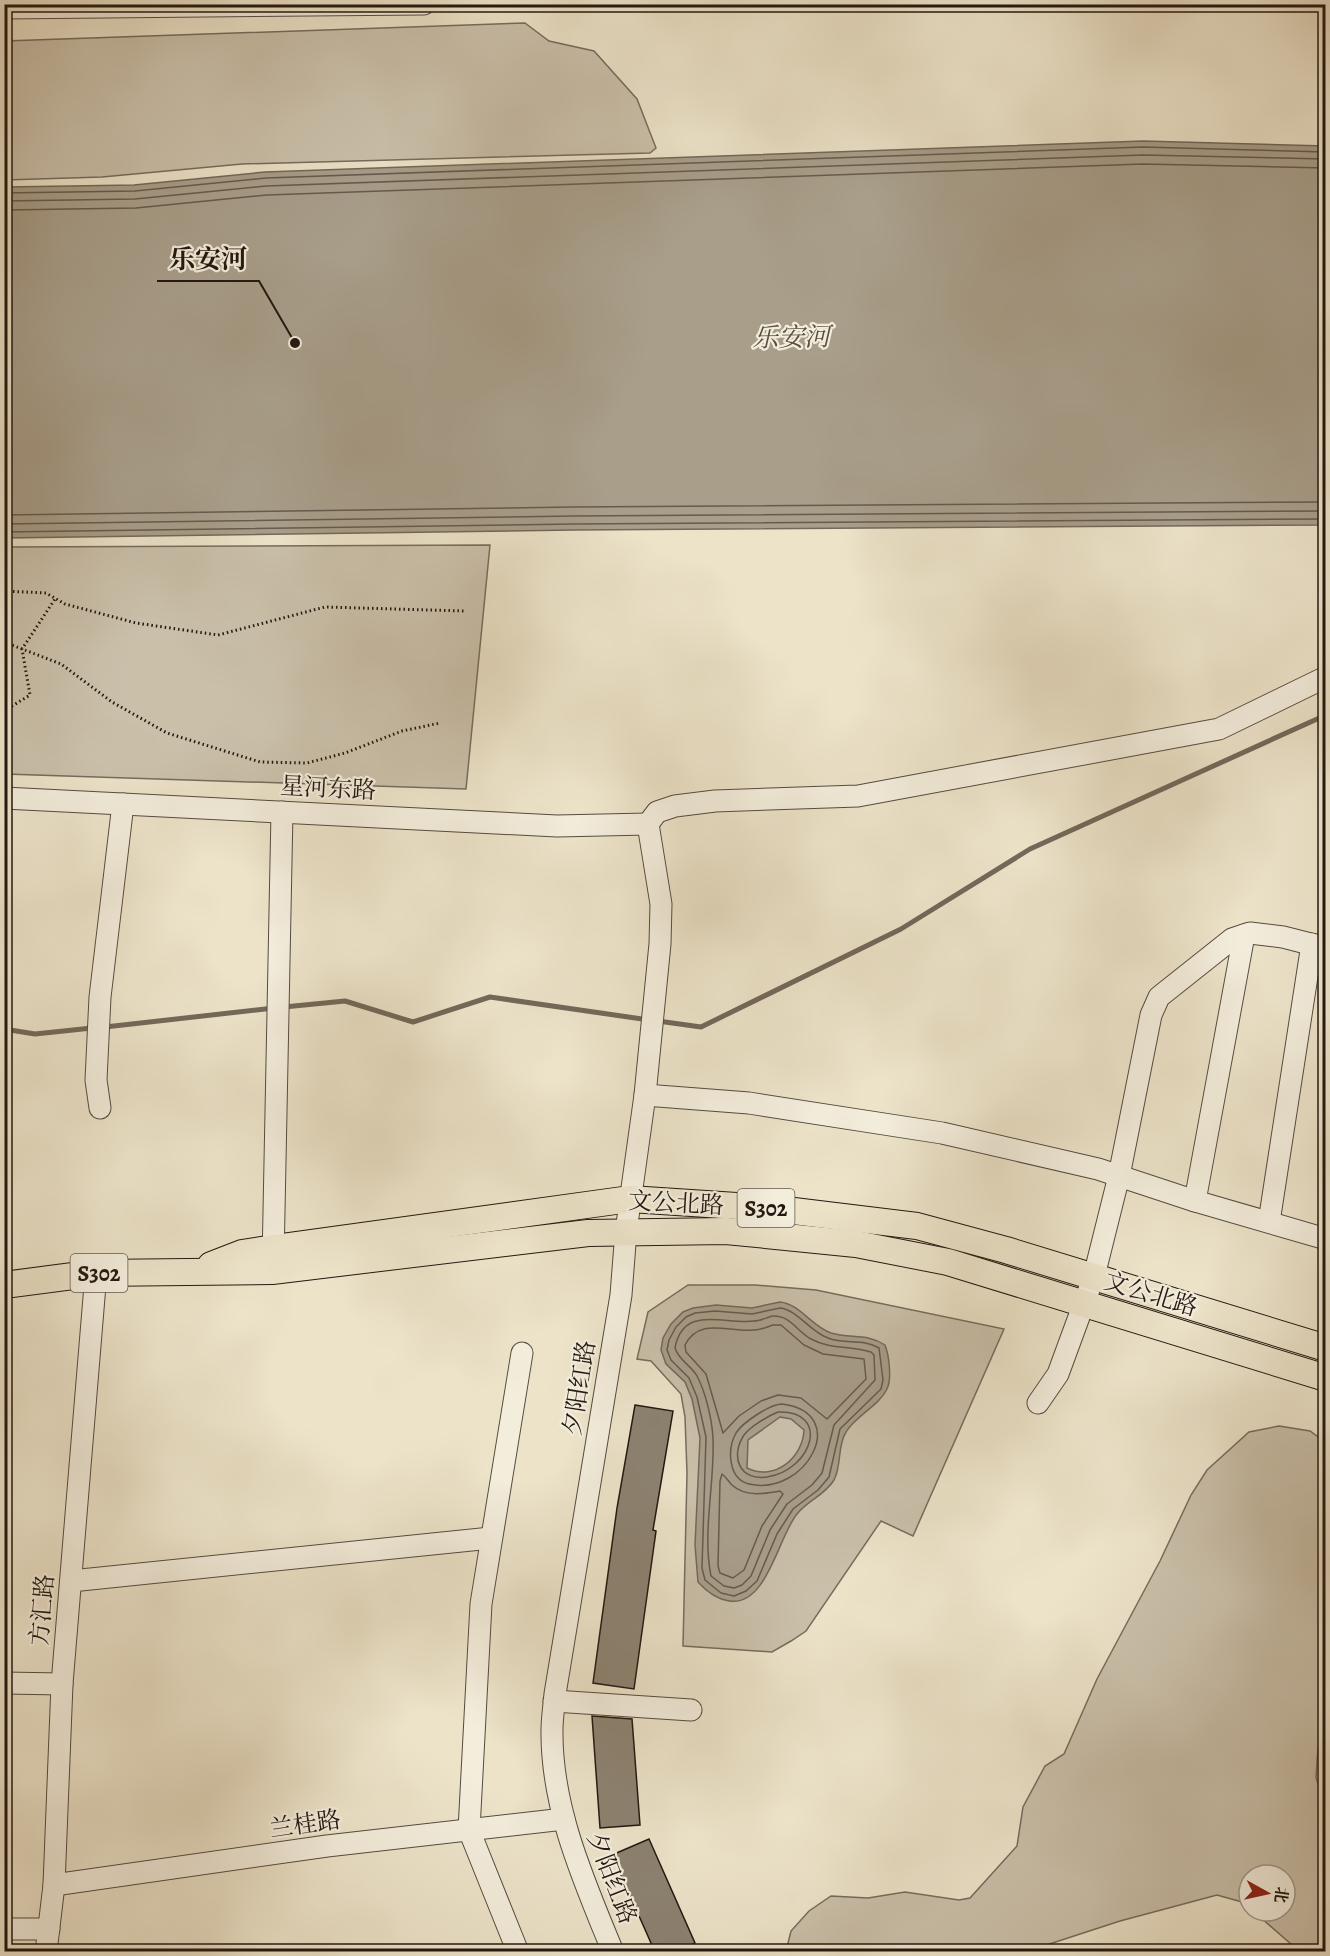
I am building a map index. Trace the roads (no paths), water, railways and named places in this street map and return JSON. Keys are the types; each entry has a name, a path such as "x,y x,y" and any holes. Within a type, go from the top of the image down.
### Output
{"main road":[{"name":"文公北路","path":"273,1259 630,1199 769,1208 917,1226 1094,1276 1326,1348"},
{"name":"文公北路","path":"4,1285 96,1273 195,1270 242,1253 273,1259 626,1231 726,1231 856,1244 948,1262 1326,1378"}],"street":[{"path":"4,8 424,4"},
{"path":"648,824 657,812 675,806 715,801 858,796 1219,729 1326,677"},
{"name":"星河东路","path":"4,798 556,826 648,824"},
{"path":"100,1108 96,1080 99,1016 123,804"},
{"path":"273,1259 282,812"},
{"name":"夕阳红路","path":"613,1952 584,1880 564,1820 552,1731 554,1701 621,1295 626,1231 645,1095 662,904 648,824"},
{"path":"1038,1403 1058,1374 1094,1276 1119,1176 1151,1015 1159,997 1200,962 1232,939 1250,933 1283,937 1319,946 1269,1222"},
{"path":"1195,1201 1244,935"},
{"path":"645,1095 749,1103 942,1133 1119,1176 1326,1239"},
{"name":"方汇路","path":"46,1952 54,1885 62,1684 96,1273"},
{"path":"518,1952 469,1830 481,1604 522,1353"},
{"path":"70,1581 491,1538"},
{"path":"4,1683 62,1684"},
{"path":"554,1701 691,1710"},
{"name":"兰桂路","path":"54,1885 327,1846 564,1820"},
{"path":"4,1929 49,1929"}],"water":[{"path":"1143,141 1325,146 1325,525 573,530 5,538 5,187 134,185 265,172"},
{"path":"780,1302 794,1307 831,1333 878,1341 885,1345 889,1379 883,1395 846,1432 841,1443 834,1480 826,1490 797,1514 762,1582 753,1593 742,1600 729,1601 720,1599 698,1582 695,1545 700,1438 692,1399 685,1382 666,1364 661,1350 663,1338 671,1324 683,1312 693,1308 716,1305 752,1308","holes":["780,1417 791,1419 804,1430 799,1449 793,1458 786,1464 768,1472 747,1468 748,1440"]}],"waterway":[{"path":"658,1021 701,1027 901,929 1030,849 1326,715"},
{"path":"284,1007 345,1001 413,1022 490,997 649,1020"},
{"path":"105,1027 274,1008"},
{"path":"4,1029 35,1034 92,1028"}],"place":[{"name":"乐安河","path":"295,343"}]}
